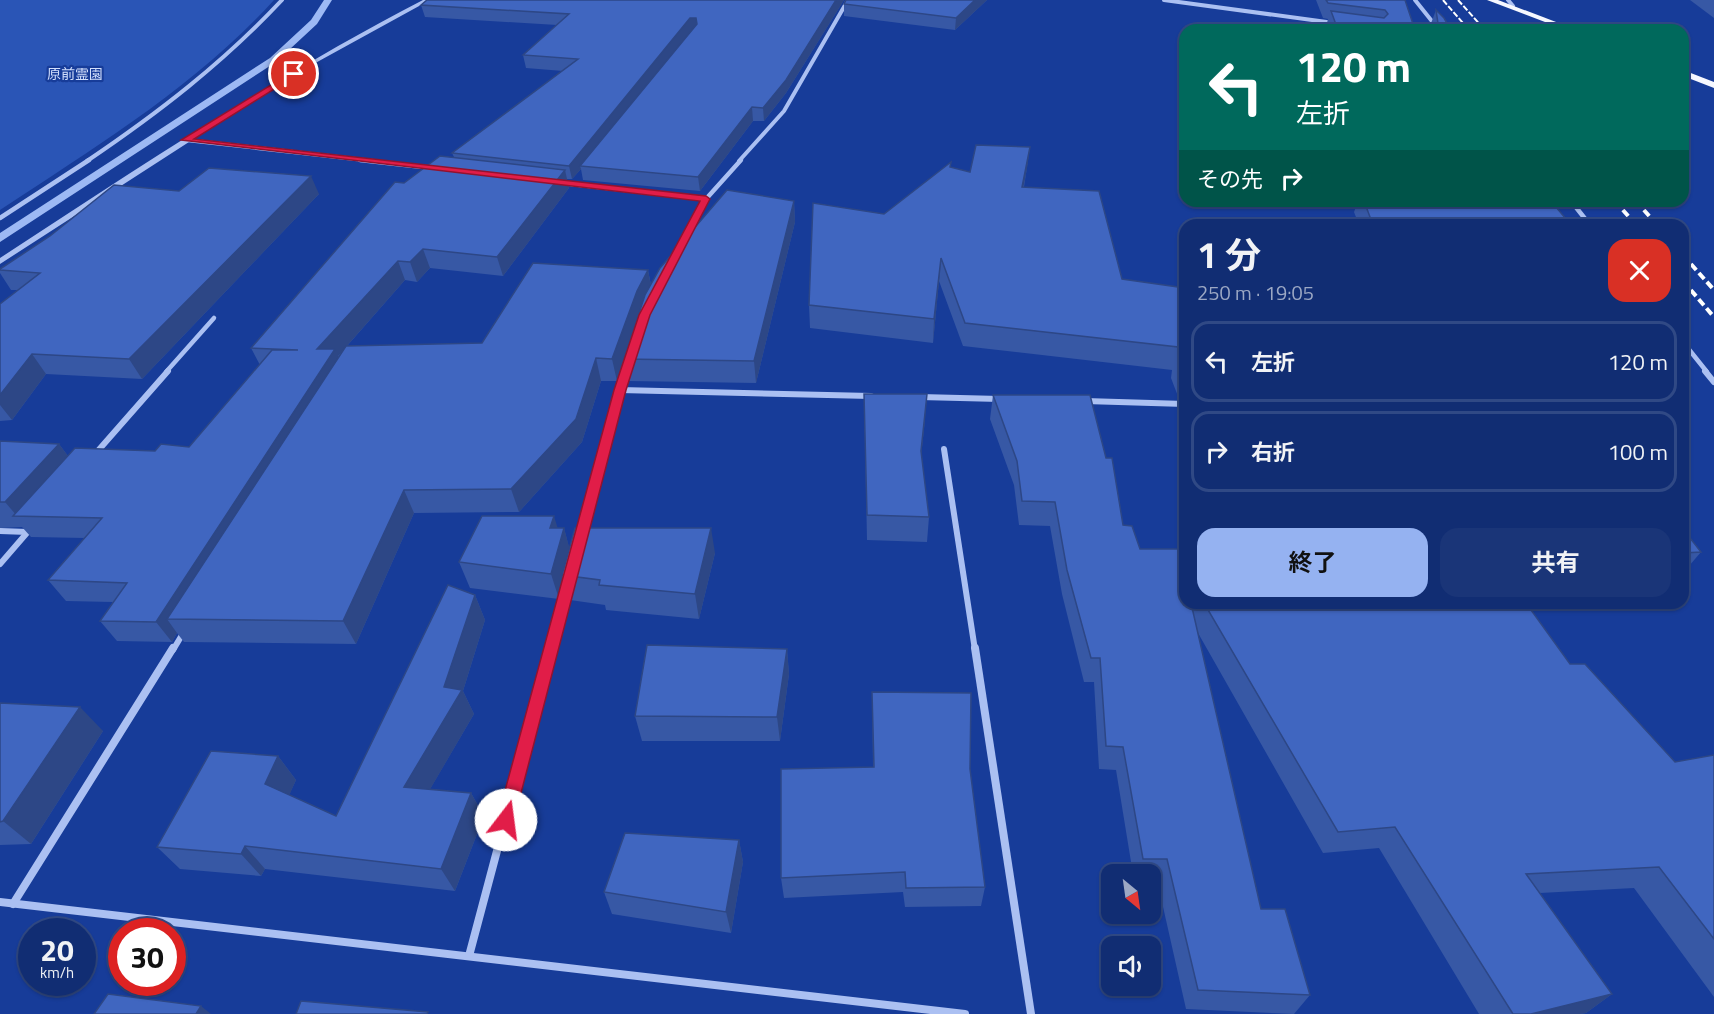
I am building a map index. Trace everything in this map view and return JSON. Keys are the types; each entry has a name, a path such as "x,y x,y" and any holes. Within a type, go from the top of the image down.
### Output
{"main road":[{"path":"1491,0 1510,3 1559,24"},
{"path":"1689,75 1714,85"}],"street":[{"path":"0,218 104,150 196,81 228,55 282,0"},
{"path":"0,262 186,140 331,51 427,0"},
{"path":"678,252 706,199 784,111 848,0"},
{"path":"1164,0 1345,24"},
{"path":"1415,0 1434,24"},
{"path":"186,140 439,169"},
{"path":"574,184 581,175"},
{"path":"552,182 706,199"},
{"path":"1576,207 1585,219"},
{"path":"90,461 214,318"},
{"path":"1689,350 1714,381"},
{"path":"580,540 630,358"},
{"path":"620,390 879,396"},
{"path":"914,397 1008,399"},
{"path":"1079,401 1179,404"},
{"path":"944,449 1031,1014"},
{"path":"0,564 35,524"},
{"path":"0,531 28,532"},
{"path":"470,956 571,575"},
{"path":"13,904 189,624"},
{"path":"0,902 965,1014"}],"green space":[{"name":"原前霊園","path":"0,0 274,0 244,31 179,87 109,138 0,210"}],"building":[{"path":"427,0 836,0 786,80 763,108 752,107 698,177 580,166 697,24 696,18 690,18 569,166 452,153 578,59 523,55 569,14 421,5"},
{"path":"846,0 975,0 956,18 844,4"},
{"path":"1326,0 1405,0 1413,24 1336,24 1331,11 1384,18 1388,14 1385,10 1328,3"},
{"path":"1436,10 1448,24 1438,24"},
{"path":"976,145 1030,147 1022,187 1099,191 1122,279 1179,287 1179,357 1178,347 965,323 941,258 934,319 809,305 813,203 884,214 951,162 950,167 970,172"},
{"path":"440,156 565,170 497,257 423,249 410,262 398,261 317,349 335,349 156,622 100,621 127,583 48,580 102,518 13,516 75,448 155,451 161,444 189,447 272,350 298,350 251,348 395,182 404,183"},
{"path":"209,168 311,176 129,359 32,354 0,395 0,304 40,273 0,269 50,236 114,185 179,191"},
{"path":"727,190 794,201 754,361 624,359 645,295 660,268"},
{"path":"1366,207 1556,207 1566,219 1371,219"},
{"path":"533,263 648,270 637,291 612,359 596,358 576,419 511,489 404,490 343,621 167,619 346,346 482,343"},
{"path":"864,394 927,394 921,451 929,517 867,515"},
{"path":"993,395 1090,395 1106,458 1112,458 1123,525 1132,526 1140,549 1179,549 1179,609 1192,609 1261,909 1285,909 1310,995 1198,990 1167,859 1143,859 1123,747 1106,746 1100,658 1091,658 1067,570 1055,502 1022,501 1017,461"},
{"path":"0,441 59,444 5,502 0,502"},
{"path":"482,516 554,516 550,528 564,528 551,574 459,562"},
{"path":"575,528 711,528 695,594 599,585 600,580 562,575"},
{"path":"1689,537 1701,552 1689,553"},
{"path":"448,585 475,595 444,687 462,690 404,787 471,793 441,869 245,846 241,854 157,847 211,751 278,756 265,784 336,816"},
{"path":"1208,609 1530,609 1570,664 1585,664 1675,762 1714,755 1714,939 1659,867 1526,874 1612,994 1531,1014 1513,1014 1395,827 1338,832"},
{"path":"647,645 787,649 777,717 635,716"},
{"path":"872,692 971,693 970,769 985,887 906,888 905,872 781,878 781,769 874,767"},
{"path":"0,703 80,707 3,821 0,822"},
{"path":"625,833 739,840 726,912 604,892"},
{"path":"108,994 108,996 201,1006 196,1014 94,1014"},
{"path":"301,1001 428,1012 427,1014 296,1014"}],"waterway":[{"path":"0,238 273,60 314,22 328,0"}],"railway":[{"path":"1443,0 1464,24"},
{"path":"1458,0 1480,24"},
{"path":"1620,207 1631,219"},
{"path":"1641,207 1652,219"},
{"path":"1689,262 1714,290"},
{"path":"1689,288 1714,317"}],"route":[{"path":"294,74 186,140 706,199 645,315 620,390 506,820"}]}
